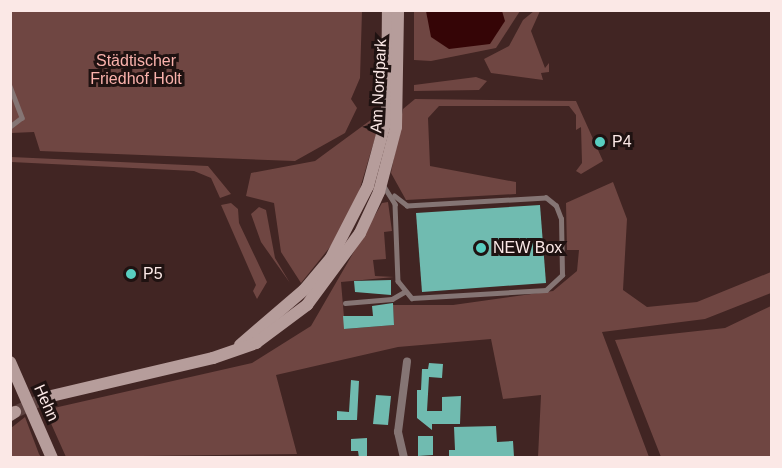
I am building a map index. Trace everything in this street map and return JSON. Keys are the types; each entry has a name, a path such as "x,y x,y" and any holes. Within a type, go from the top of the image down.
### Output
{"street":[{"name":"Am Nordpark","path":"234,350 311,282 350,228 381,151 387,116 388,10"},
{"name":"Am Nordpark","path":"47,397 234,350 280,328 307,305 360,233 382,183 396,127 398,10"},
{"name":"Hehn","path":"10,362 52,458"},
{"path":"404,458 398,432 407,362"}],"lane":[{"path":"10,86 22,118 10,127"},
{"path":"382,183 393,196 407,206 541,196 559,212 563,269 556,285 546,290 416,299 404,292 398,281 393,196"},
{"path":"395,218 407,206"},
{"path":"345,303 392,299 404,292"}],"green space":[{"name":"Städtischer Friedhof Holt","path":"10,11 362,11 360,78 351,99 357,108 345,133 295,161 40,151 34,132 11,133"},
{"path":"414,11 520,11 496,48 431,61 414,60"},
{"path":"534,11 540,11 531,31 545,68 549,63 549,72 541,73 543,80 491,73 484,59 509,46 523,20"},
{"path":"476,77 487,81 479,90 414,91 414,85"},
{"path":"415,99 576,101 603,161 581,174 576,171 582,163 581,127 576,130 576,115 569,106 439,106 428,118 430,166 516,182 516,194 406,200 391,173 403,109"},
{"path":"383,111 358,195 334,242 301,283 281,252 274,203 246,196 251,173 315,161"},
{"path":"11,157 208,166 231,194 220,198 211,178 194,171 11,162"},
{"path":"613,182 627,219 623,290 647,307 697,302 771,272 771,293 705,319 602,332 649,457 538,457 541,395 503,399 491,339 398,347 276,375 297,454 66,457 45,410 252,363 311,326 382,203 388,202 392,231 384,232 386,259 373,260 375,276 394,277 341,282 345,329 394,325 393,305 453,305 553,291 577,271 579,250 567,250 566,203"},
{"path":"231,203 238,209 239,223 267,282 257,299 253,291 256,285 221,205"},
{"path":"259,207 266,210 275,258 290,283 261,242 251,214"},
{"path":"771,306 771,457 661,457 615,340 725,328"},
{"path":"25,417 41,457 11,457 11,428"}],"shaded area":[{"path":"426,11 502,11 505,21 490,44 449,49 431,37"}],"building":[{"name":"NEW Box","path":"540,205 546,283 422,292 416,213"},
{"path":"391,280 391,295 355,292 354,281"},
{"path":"393,303 394,325 344,329 343,316 373,316 372,306"},
{"path":"429,363 443,364 442,378 429,377 427,411 442,411 442,397 461,396 460,424 432,424 432,430 417,418 417,390 421,390 422,369 428,369"},
{"path":"351,380 359,381 357,420 337,420 337,411 349,412"},
{"path":"376,395 391,396 388,425 373,424"},
{"path":"496,426 497,442 513,441 514,457 449,458 449,450 455,450 454,427"},
{"path":"418,436 433,436 433,455 418,456"},
{"path":"367,438 367,458 359,458 358,451 351,451 351,439"}],"tunnel":[{"path":"15,412 47,397"}],"place":[{"name":"P4","path":"600,142"},
{"name":"NEW Box","path":"481,248"},
{"name":"P5","path":"131,274"}]}
